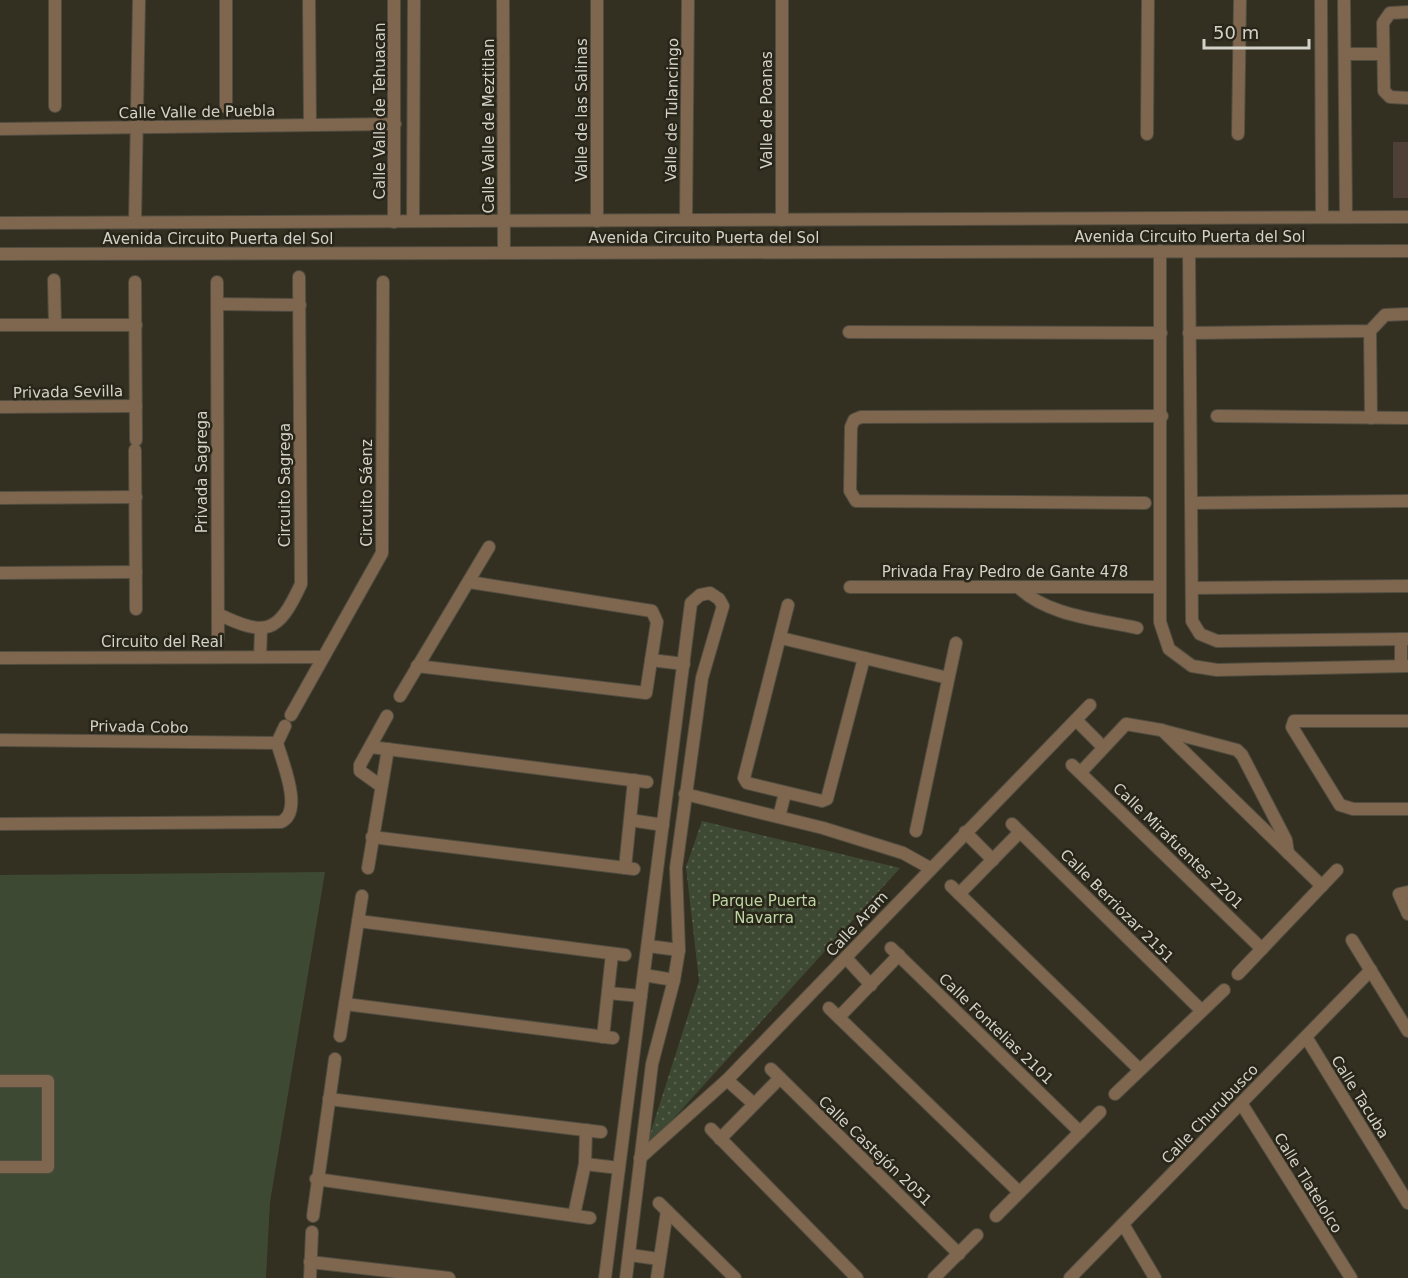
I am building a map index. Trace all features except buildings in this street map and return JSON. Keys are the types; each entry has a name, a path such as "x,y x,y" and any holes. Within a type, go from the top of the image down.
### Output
{"street":[{"path":"55,0 55,106"},
{"path":"135,222 139,0"},
{"path":"226,0 226,106"},
{"path":"309,0 310,125"},
{"name":"Calle Valle de Tehuacan","path":"394,0 394,222"},
{"path":"413,221 414,0"},
{"name":"Calle Valle de Meztitlan","path":"503,0 504,253"},
{"name":"Valle de las Salinas","path":"597,0 597,221"},
{"name":"Valle de Tulancingo","path":"686,220 688,0"},
{"name":"Valle de Poanas","path":"782,0 782,220"},
{"path":"1147,134 1148,0"},
{"path":"1238,134 1240,0"},
{"path":"1321,0 1322,217"},
{"path":"1344,0 1346,217"},
{"path":"1408,12 1390,13 1384,19 1383,54 1384,91 1390,97 1408,98"},
{"path":"1345,54 1383,54"},
{"path":"1322,90 1345,90"},
{"name":"Calle Valle de Puebla","path":"0,129 395,124"},
{"name":"Avenida Circuito Puerta del Sol","path":"0,223 1408,217"},
{"path":"1160,251 1162,416 1160,622 1169,650 1192,666 1217,670 1405,666 1404,639 1217,641 1200,634 1192,621 1189,252"},
{"name":"Avenida Circuito Puerta del Sol","path":"0,254 1408,251"},
{"name":"Circuito Sagrega","path":"261,630 282,618 301,584 299,277"},
{"path":"54,280 55,325"},
{"name":"Privada Sevilla","path":"135,282 136,609"},
{"name":"Privada Sagrega","path":"217,282 218,639"},
{"name":"Circuito Sáenz","path":"277,743 382,554 383,282"},
{"path":"217,304 300,305"},
{"path":"1371,418 1370,331 1385,315 1408,314"},
{"path":"0,325 135,325"},
{"path":"1189,333 1370,331"},
{"path":"849,332 1161,333"},
{"name":"Privada Sevilla","path":"0,408 136,406"},
{"path":"1145,503 856,501 850,491 851,427 854,420 861,417 1162,416"},
{"path":"1217,416 1408,418"},
{"path":"0,498 136,497"},
{"path":"1191,503 1408,501"},
{"path":"400,696 489,546"},
{"path":"0,573 136,572"},
{"path":"417,666 646,693 657,622 652,611 469,582"},
{"path":"1192,588 1408,586"},
{"name":"Privada Fray Pedro de Gante 478","path":"850,587 1160,587"},
{"path":"1018,587 1032,601 1053,609 1137,628"},
{"path":"605,1278 692,603 700,595 710,593 719,599 723,606 702,678 685,794 675,867 679,950 674,980 652,1064 626,1278"},
{"path":"788,604 744,777 747,783 822,801 827,799 864,658"},
{"path":"218,614 245,627 261,630 260,657"},
{"path":"780,638 948,678"},
{"path":"915,831 956,643"},
{"name":"Circuito del Real","path":"0,658 323,657"},
{"path":"651,660 684,664"},
{"name":"Calle Aram","path":"640,1158 727,1080 1090,705"},
{"path":"381,786 360,771 387,716"},
{"path":"1076,720 1103,747 1126,724 1161,730 1237,750 1242,755 1286,840 1288,853"},
{"path":"1408,721 1294,722 1293,727 1340,805 1346,808 1408,808"},
{"path":"1161,730 1323,886"},
{"name":"Privada Cobo","path":"0,740 277,743"},
{"path":"0,824 281,822 288,816 292,797 277,743"},
{"path":"371,747 641,781 630,820 630,869 372,837"},
{"name":"Calle Mirafuentes 2201","path":"1103,747 1076,769 1262,949"},
{"path":"368,868 388,749"},
{"path":"779,817 785,793"},
{"path":"685,794 779,817 903,853 930,868"},
{"path":"630,820 663,825"},
{"name":"Calle Berriozar 2151","path":"993,860 1016,828 1201,1010"},
{"path":"965,832 993,860 955,890 1139,1069"},
{"path":"1238,974 1337,870"},
{"path":"1404,893 1408,914"},
{"path":"340,1036 362,896"},
{"path":"358,921 625,955"},
{"path":"1352,940 1408,1031"},
{"path":"648,946 679,950"},
{"name":"Calle Fontelias 2101","path":"871,985 895,952 1080,1132"},
{"path":"345,1004 608,1037 608,993 612,954"},
{"path":"839,1017 871,985 846,958"},
{"name":"Calle Churubusco","path":"1070,1278 1371,970"},
{"path":"644,975 674,980"},
{"path":"1115,1094 1224,990"},
{"path":"608,993 641,996"},
{"path":"829,1008 1019,1192"},
{"name":"Calle Tacuba","path":"1306,1037 1408,1203"},
{"path":"313,1216 316,1179 335,1059"},
{"name":"Calle Castejón 2051","path":"754,1104 775,1073 959,1254"},
{"path":"720,1139 754,1104 727,1080"},
{"path":"0,1081 48,1081 48,1167 0,1167"},
{"path":"329,1099 601,1132"},
{"name":"Calle Tlatelolco","path":"1241,1103 1350,1278"},
{"path":"996,1216 1100,1112"},
{"path":"711,1129 857,1278"},
{"path":"574,1215 585,1164 586,1130"},
{"path":"585,1164 619,1168"},
{"path":"316,1179 590,1218"},
{"path":"657,1278 663,1207 735,1278"},
{"path":"1123,1224 1155,1278"},
{"path":"309,1278 312,1232"},
{"path":"934,1278 977,1235"},
{"path":"630,1255 659,1259"},
{"path":"310,1262 449,1278"}],"green space":[{"name":"Parque Puerta Navarra","path":"702,821 900,868 645,1150 699,981 686,867"},
{"path":"325,872 270,1202 266,1278 0,1278 0,875"}]}
